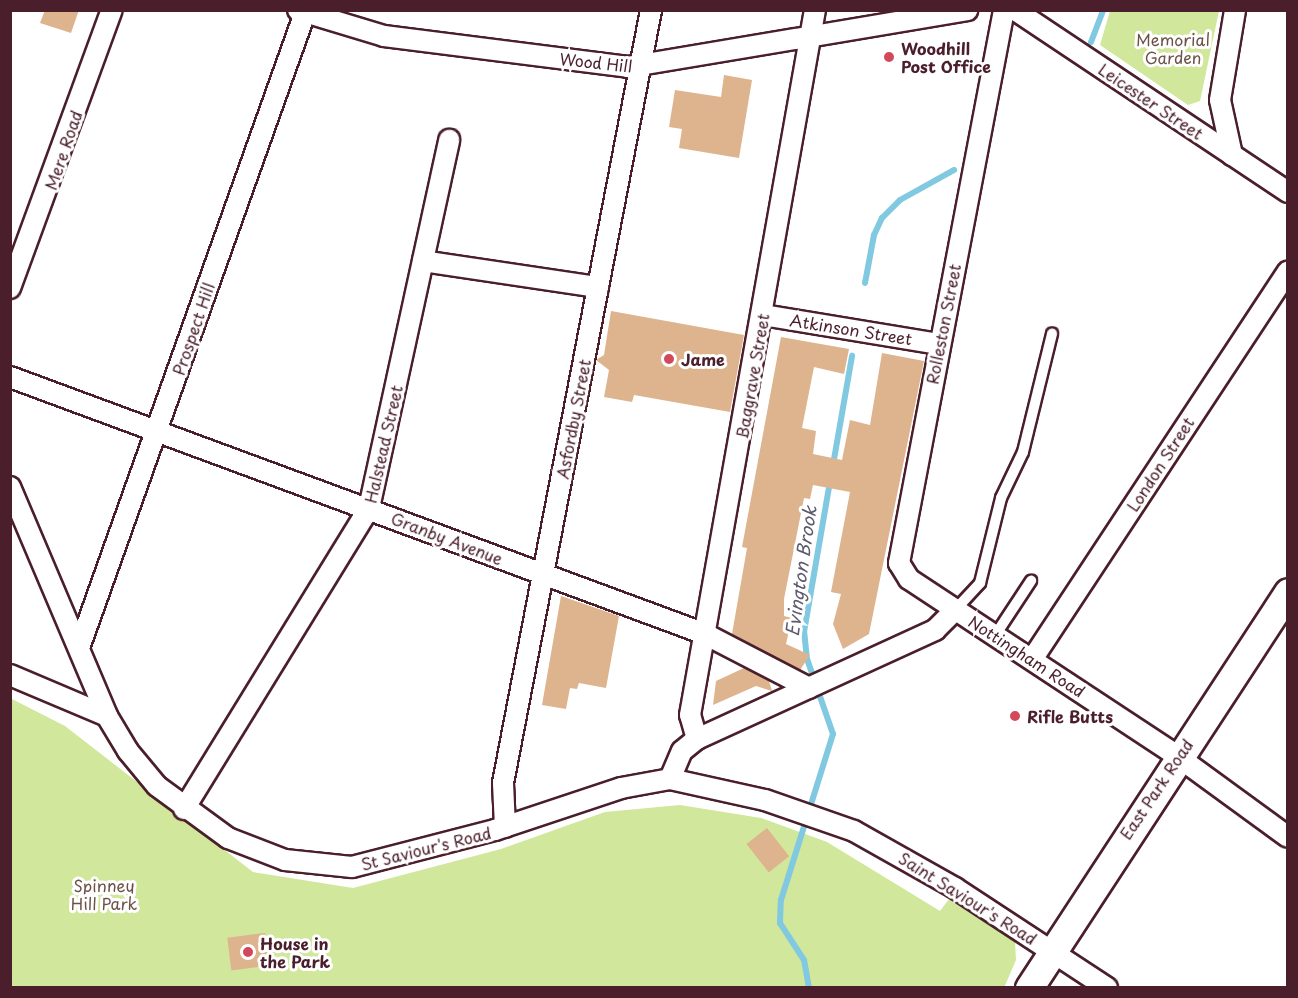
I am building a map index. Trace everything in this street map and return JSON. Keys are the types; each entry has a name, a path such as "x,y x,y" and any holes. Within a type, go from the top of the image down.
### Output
{"main road":[{"name":"East Park Road","path":"1029,987 1050,950 1287,592"}],"street":[{"name":"Mere Road","path":"10,288 112,10"},
{"name":"Asfordby Street","path":"505,827 503,783 651,10"},
{"name":"Baggrave Street","path":"697,739 690,716 763,315 815,10"},
{"name":"Wood Hill","path":"303,11 384,36 640,66 967,10"},
{"name":"Rolleston Street","path":"955,610 909,579 899,563 1004,10"},
{"name":"Leicester Street","path":"1015,10 1287,192"},
{"path":"1232,155 1220,100 1234,10"},
{"name":"Prospect Hill","path":"80,645 158,430 303,11"},
{"name":"Halstead Street","path":"184,809 369,508 449,140"},
{"path":"423,261 598,287"},
{"name":"London Street","path":"1032,658 1287,271"},
{"name":"Atkinson Street","path":"763,315 939,344"},
{"name":"Granby Avenue","path":"10,377 705,634 817,684"},
{"name":"St Saviour's Road","path":"10,487 80,645 107,717 128,752 184,809 254,849 324,865 352,867 390,860 505,827 621,788 670,779 800,810 823,818"},
{"name":"Nottingham Road","path":"670,779 682,751 697,739 935,630 955,610 996,634 1177,756 1287,837"},
{"path":"10,675 107,717"},
{"name":"Saint Saviour's Road","path":"823,818 886,846 1107,987"}],"lane":[{"path":"955,610 980,583 1001,498 1023,452 1052,334"},
{"path":"996,634 1031,581"}],"green space":[{"name":"Memorial Garden","path":"1110,11 1219,11 1200,101 1188,105 1100,45"},
{"name":"Spinney Hill Park","path":"10,698 65,726 253,872 353,888 501,849 605,812 680,805 761,818 827,842 940,911 949,899 1015,941 1016,960 1004,988 11,987"}],"building":[{"path":"45,10 79,10 71,33 40,23"},
{"path":"724,75 752,80 739,158 679,148 682,129 669,127 675,90 721,97"},
{"name":"Jame","path":"611,311 744,335 730,412 634,395 632,402 604,397 609,370 596,360 604,355"},
{"path":"781,337 849,349 844,374 814,367 802,428 816,431 813,454 842,460 850,420 870,425 882,353 924,361 869,634 843,649 833,624 841,594 831,592 850,492 813,485 810,499 804,498 784,599 784,616 792,618 786,644 810,655 800,670 732,634 747,548 742,547"},
{"path":"561,596 619,616 606,688 579,683 577,689 570,688 566,709 542,705"},
{"path":"744,668 769,681 772,691 756,686 713,705 716,681"},
{"path":"767,828 789,856 769,872 747,844"},
{"name":"House in the Park","path":"265,933 269,966 231,970 227,938"}],"waterway":[{"name":"Evington Brook","path":"1091,42 1103,10"},
{"name":"Evington Brook","path":"865,283 874,235 882,218 900,200 954,170"},
{"name":"Evington Brook","path":"833,465 852,356"},
{"name":"Evington Brook","path":"809,988 804,960 780,923 781,900 833,734 807,659 804,632 830,481"}],"place":[{"name":"Woodhill Post Office","path":"889,57"},
{"name":"Jame","path":"669,359"},
{"name":"Rifle Butts","path":"1015,716"},
{"name":"House in the Park","path":"248,952"}]}
